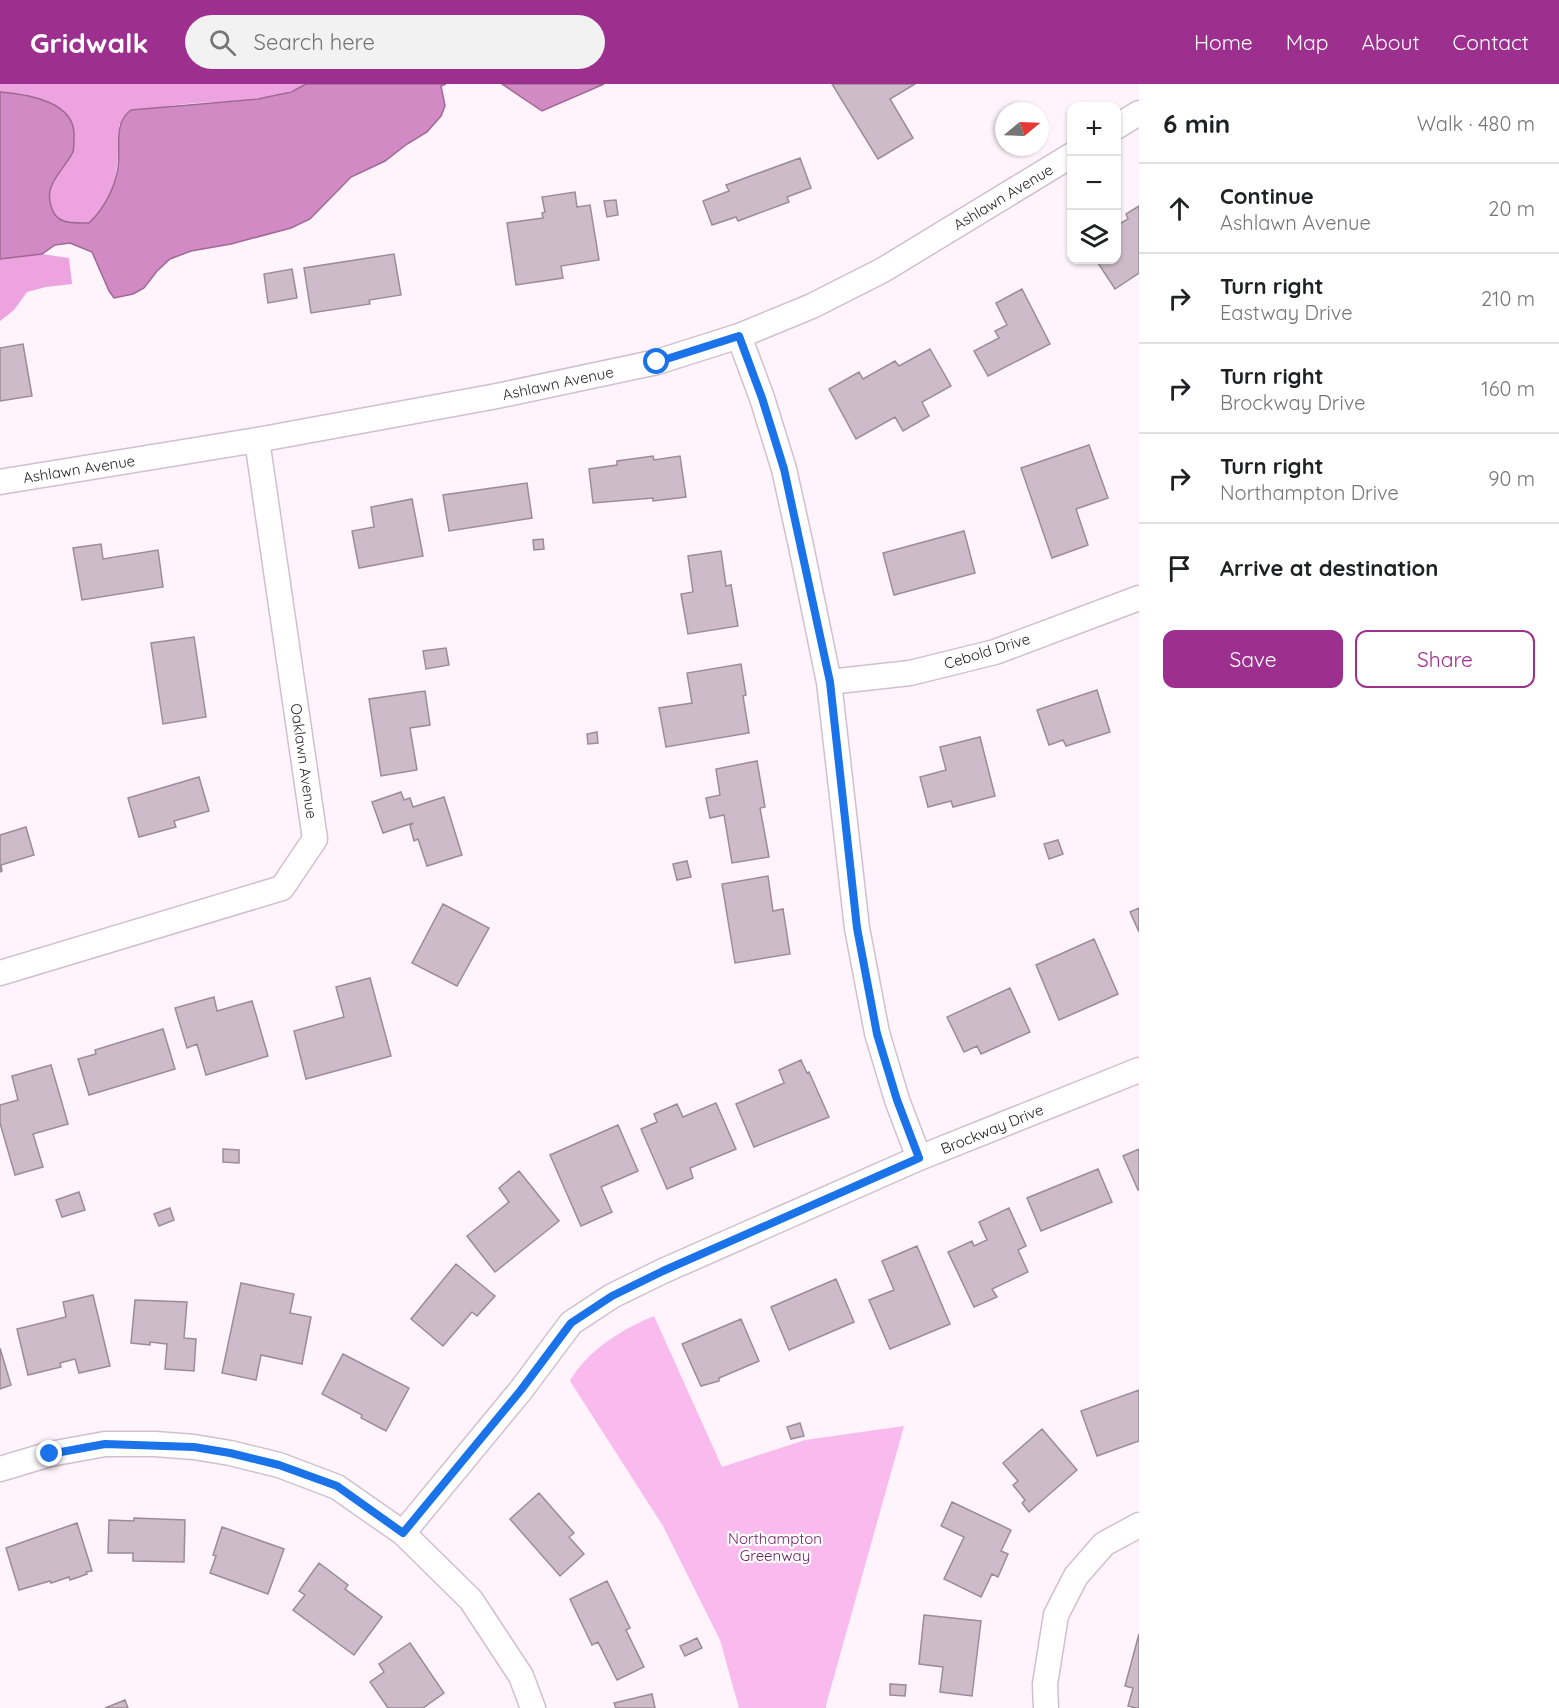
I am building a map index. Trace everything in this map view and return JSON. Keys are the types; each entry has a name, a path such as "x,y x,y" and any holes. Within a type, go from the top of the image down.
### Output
{"street":[{"path":"1121,124 1139,113"},
{"name":"Ashlawn Avenue","path":"0,482 257,440 497,396 657,362 739,336 812,306 883,270 1069,156"},
{"path":"739,336 762,398 784,469 830,682 857,928 877,1034 897,1100 919,1158"},
{"name":"Oaklawn Avenue","path":"0,974 282,888 315,839 257,440"},
{"name":"Cebold Drive","path":"830,682 910,673 994,652 1139,598"},
{"name":"Brockway Drive","path":"403,1533 521,1390 571,1323 612,1296 663,1271 919,1158 1139,1070"},
{"path":"0,1469 50,1454 105,1444 165,1445 221,1451 279,1465 337,1486 403,1533 471,1600 520,1676 533,1708"},
{"path":"1046,1708 1045,1684 1056,1615 1076,1575 1104,1544 1139,1525"}],"green space":[{"name":"Northampton Greenway","path":"654,1316 722,1467 805,1440 904,1426 826,1708 739,1708 720,1640 663,1526 570,1381 596,1350 618,1334"}],"shaded area":[{"path":"0,84 306,84 272,96 254,99 157,108 119,125 115,178 106,202 89,223 74,223 61,220 53,214 50,201 50,189 58,173 49,103 23,94 0,92"},
{"path":"306,84 446,84 441,86 445,106 441,116 427,132 385,161 351,177 310,219 291,228 231,244 191,251 170,259 144,288 133,294 114,298 92,252 70,243 55,245 42,254 0,259 0,92 24,95 49,102 68,116 73,126 73,150 51,187 50,204 53,212 61,220 71,223 89,223 107,200 113,187 119,165 119,131 125,116 131,110 258,99 291,92"},
{"path":"502,84 604,84 542,111"},
{"path":"42,254 69,258 72,284 27,292 14,310 0,321 0,259"}],"building":[{"path":"832,84 915,84 890,99 913,138 878,159"},
{"path":"800,158 811,188 787,197 789,202 738,221 736,217 712,225 703,201 729,191 726,185"},
{"path":"575,192 577,207 590,205 599,260 561,266 563,278 516,285 507,223 543,218 542,213 545,212 542,197"},
{"path":"616,200 618,215 607,217 604,201"},
{"path":"1139,206 1139,273 1115,289 1099,264 1121,264 1121,223 1128,219 1126,214"},
{"path":"394,254 401,295 369,300 370,304 311,313 304,268"},
{"path":"292,269 297,298 268,303 264,274"},
{"path":"1022,289 1050,344 988,376 974,351 999,338 995,331 1007,325 996,303"},
{"path":"23,344 32,396 0,401 0,348"},
{"path":"930,349 951,386 922,402 929,416 903,431 895,417 856,439 829,389 859,372 863,379 895,361 899,366"},
{"path":"1089,445 1108,498 1076,509 1088,545 1052,558 1021,468"},
{"path":"653,456 654,460 680,456 686,497 653,501 653,498 593,503 589,469 617,465 617,461"},
{"path":"527,483 532,518 449,531 443,495"},
{"path":"412,499 423,556 359,568 352,531 374,527 371,507"},
{"path":"964,531 975,573 894,595 883,553"},
{"path":"543,539 544,549 534,550 533,540"},
{"path":"101,544 103,559 158,550 163,587 82,600 73,548"},
{"path":"721,551 726,586 731,585 738,626 688,634 681,594 693,592 688,556"},
{"path":"194,637 206,717 163,724 151,643"},
{"path":"446,648 449,665 426,669 423,651"},
{"path":"741,664 749,733 666,747 659,708 692,703 687,673"},
{"path":"1097,690 1110,732 1066,746 1063,740 1049,745 1037,710"},
{"path":"425,691 430,725 410,728 417,770 381,776 369,699"},
{"path":"597,732 598,743 588,744 587,734"},
{"path":"980,737 995,796 953,807 951,801 928,807 920,777 946,770 940,747"},
{"path":"757,761 765,807 760,808 769,857 732,863 724,815 710,818 706,798 720,795 716,769"},
{"path":"199,777 209,811 174,821 176,827 139,837 128,798"},
{"path":"401,792 404,800 410,798 413,807 444,797 462,855 427,866 418,839 414,841 410,826 413,823 383,833 372,802"},
{"path":"26,827 34,855 1,865 2,871 0,872 0,835"},
{"path":"1058,840 1063,854 1049,859 1044,844"},
{"path":"687,861 691,877 677,880 673,864"},
{"path":"768,876 773,911 783,909 790,954 735,963 722,884"},
{"path":"443,904 489,928 457,986 412,963"},
{"path":"1139,908 1139,932 1130,912"},
{"path":"1094,939 1118,994 1059,1020 1036,965"},
{"path":"370,978 391,1056 306,1079 294,1031 344,1017 336,987"},
{"path":"1010,988 1030,1032 981,1054 977,1046 964,1052 947,1017"},
{"path":"214,997 217,1011 252,1001 268,1056 206,1075 197,1044 187,1048 175,1008"},
{"path":"163,1029 175,1069 89,1095 78,1059 96,1054 95,1050"},
{"path":"801,1060 807,1073 809,1072 829,1117 754,1147 736,1104 784,1083 779,1070"},
{"path":"51,1065 68,1124 33,1134 43,1167 15,1175 0,1123 0,1105 18,1100 12,1076"},
{"path":"716,1103 736,1149 690,1168 693,1178 667,1189 641,1129 657,1122 654,1114 677,1104 683,1117"},
{"path":"618,1125 638,1171 601,1187 612,1212 581,1226 550,1155"},
{"path":"223,1149 239,1150 239,1163 223,1162"},
{"path":"1139,1149 1139,1190 1138,1190 1123,1156"},
{"path":"1098,1169 1112,1202 1041,1231 1027,1198"},
{"path":"519,1171 559,1221 495,1272 467,1236 509,1202 499,1188"},
{"path":"79,1192 85,1210 62,1217 56,1200"},
{"path":"170,1208 174,1220 159,1226 154,1214"},
{"path":"1009,1208 1026,1246 1018,1250 1028,1272 992,1289 997,1297 974,1307 948,1252 972,1241 974,1246 987,1240 979,1222"},
{"path":"917,1246 950,1324 890,1349 869,1300 894,1290 882,1261"},
{"path":"456,1264 495,1296 477,1316 472,1312 443,1346 411,1319"},
{"path":"836,1279 854,1322 789,1350 771,1307"},
{"path":"241,1283 294,1294 290,1313 311,1317 302,1364 261,1355 256,1380 222,1373"},
{"path":"93,1295 110,1366 79,1373 75,1359 60,1363 61,1367 28,1375 17,1329 66,1317 63,1302"},
{"path":"135,1300 187,1302 184,1338 196,1339 194,1371 165,1369 167,1344 131,1343"},
{"path":"741,1319 759,1361 719,1378 719,1381 701,1386 682,1344"},
{"path":"0,1348 11,1385 0,1389"},
{"path":"343,1354 409,1388 386,1431 361,1418 362,1415 322,1394"},
{"path":"1139,1390 1139,1441 1097,1456 1081,1411"},
{"path":"800,1423 804,1436 791,1439 787,1427"},
{"path":"1042,1429 1077,1470 1029,1512 1022,1503 1025,1500 1013,1485 1018,1481 1003,1463"},
{"path":"539,1493 574,1533 569,1537 584,1554 560,1576 510,1519"},
{"path":"952,1502 1011,1530 1001,1551 1008,1554 998,1577 992,1574 981,1597 944,1579 964,1537 941,1526"},
{"path":"134,1518 185,1520 184,1562 133,1561 133,1553 108,1553 109,1520 134,1521"},
{"path":"77,1523 92,1571 70,1580 69,1577 19,1590 6,1548"},
{"path":"222,1527 284,1549 268,1594 210,1573"},
{"path":"319,1563 348,1585 345,1589 382,1617 354,1655 293,1610 305,1595 299,1591"},
{"path":"607,1581 630,1628 626,1630 644,1667 617,1680 598,1642 592,1645 570,1599"},
{"path":"924,1615 981,1621 972,1696 940,1692 943,1667 919,1664"},
{"path":"1139,1634 1139,1708 1136,1708 1128,1706 1133,1688 1125,1686"},
{"path":"697,1638 702,1648 685,1656 680,1646"},
{"path":"410,1643 444,1693 423,1708 388,1708 370,1682 384,1672 379,1664"},
{"path":"890,1684 906,1685 905,1696 890,1695"},
{"path":"652,1694 655,1708 616,1708 614,1703"},
{"path":"125,1700 128,1708 105,1708"}],"route":[{"path":"50,1454 105,1444 155,1444 230,1453 279,1465 337,1486 403,1533 521,1390 571,1323 612,1296 663,1271 919,1158 897,1100 877,1034 857,928 830,682 784,469 762,398 739,336 657,362"}]}
